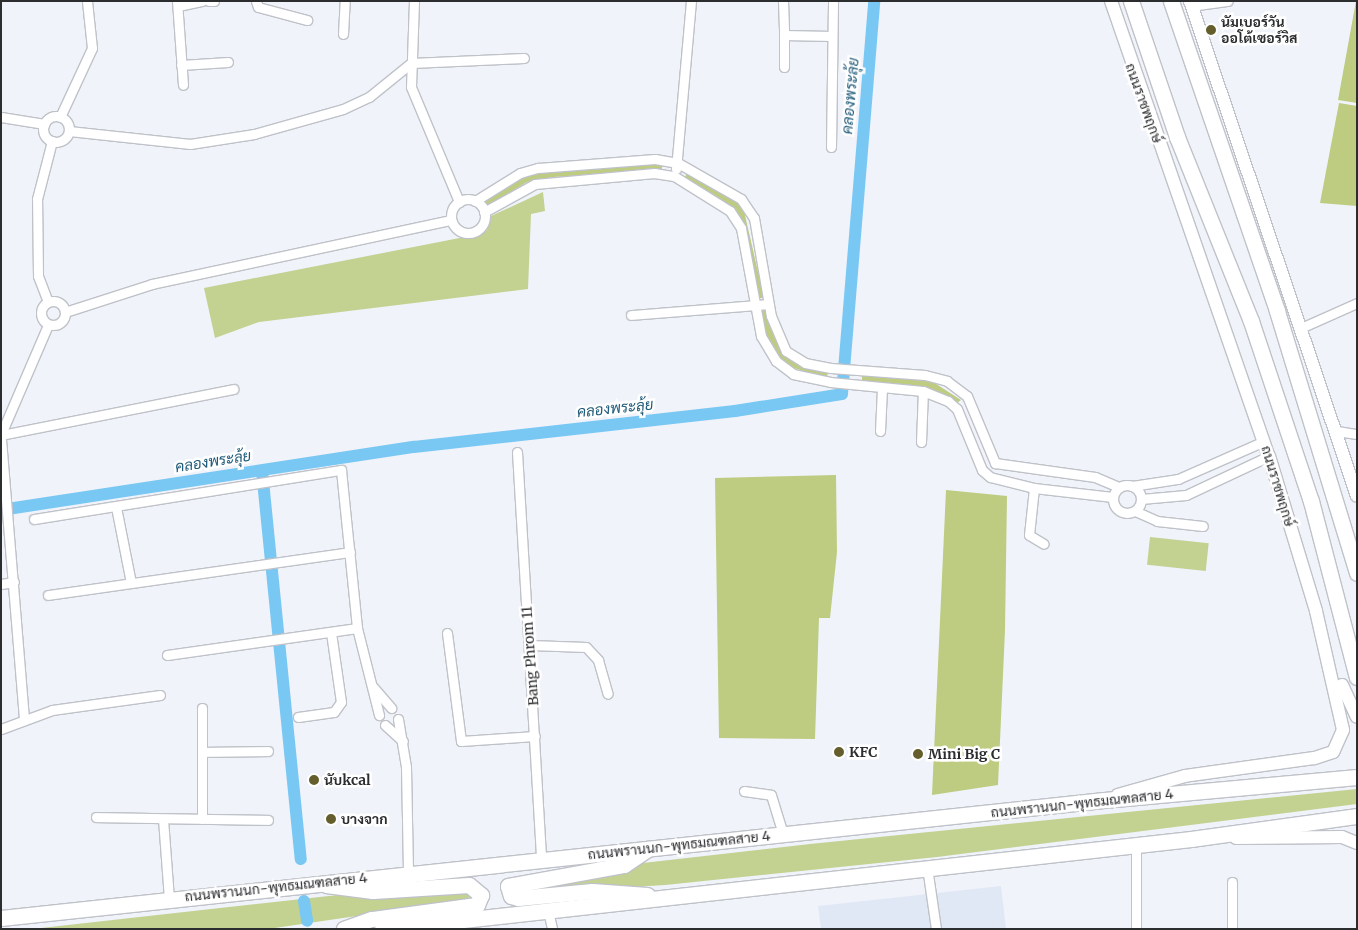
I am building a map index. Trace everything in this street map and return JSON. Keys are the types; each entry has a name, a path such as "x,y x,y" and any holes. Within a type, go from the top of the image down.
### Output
{"main road":[{"name":"ถนนราชพฤกษ์","path":"1104,800 1169,779 1333,752 1343,730 1316,610 1269,456 1111,1"},
{"path":"1120,1 1157,83"},
{"name":"ถนนราชพฤกษ์","path":"1131,1 1157,83 1251,321 1310,500 1357,677"},
{"path":"1171,1 1336,498 1357,573"},
{"path":"1190,4 1303,327 1357,496"},
{"path":"1316,610 1357,717"},
{"name":"ถนนพรานนก-พุทธมณฑลสาย 4","path":"1,918 315,882 648,849 1104,800 1357,777"},
{"path":"382,929 1191,839 1357,816"},
{"path":"1191,839 1342,837 1357,843"},
{"path":"648,849 624,865 511,882 508,892 518,898 618,891 658,898"},
{"path":"315,882 349,891 469,885 481,895 476,904 469,906 371,919 344,929"}],"street":[{"path":"1,117 44,124 60,117 92,48 87,1"},
{"path":"182,85 178,4 202,1"},
{"path":"209,1 214,1"},
{"path":"256,1 258,7 307,20"},
{"path":"343,34 345,1"},
{"path":"414,1 410,87 459,202 451,220"},
{"path":"674,176 678,163 691,1"},
{"path":"783,1 784,68"},
{"path":"831,147 833,1"},
{"path":"1190,4 1228,1"},
{"path":"784,35 832,36"},
{"path":"69,131 190,144 254,134 343,109 369,97 411,63 524,58"},
{"path":"182,65 228,62"},
{"path":"60,117 69,131"},
{"path":"44,124 45,136 52,141 63,140 69,131"},
{"path":"48,302 38,276 37,199 52,141"},
{"path":"459,202 475,201 520,173 538,168 655,159 678,163 741,199 754,218 768,304 786,351 806,363 833,368 856,369 947,381 967,396 990,458 1004,467 1095,477 1119,487 1132,486 1178,480 1264,441"},
{"path":"484,212 535,184 654,173 674,176 730,211 748,252 754,304 761,336 776,362 793,374 833,383 923,391 957,409 982,470 1001,482 1034,488 1112,497"},
{"path":"451,220 460,231 473,232 482,224 484,212 475,201"},
{"path":"48,325 60,323 65,312 152,284 451,220"},
{"path":"48,302 58,302 65,312"},
{"path":"48,302 40,312 48,325"},
{"path":"1303,327 1357,303"},
{"path":"631,316 768,304"},
{"path":"1,435 48,325"},
{"path":"833,368 833,383"},
{"path":"854,384 856,369"},
{"path":"880,431 882,388"},
{"path":"1,435 233,389"},
{"path":"921,442 923,391"},
{"path":"1337,431 1357,434"},
{"path":"1,439 24,719"},
{"name":"Bang Phrom 11","path":"517,452 530,645 541,860"},
{"path":"1141,499 1186,495 1269,456"},
{"path":"1017,468 1017,484"},
{"path":"34,519 341,470 357,628 380,715"},
{"path":"1132,486 1141,499"},
{"path":"1112,497 1119,487"},
{"path":"1034,488 1029,535 1044,544"},
{"path":"1112,497 1117,510 1135,511 1157,521 1203,526"},
{"path":"1135,511 1141,499"},
{"path":"116,507 132,583"},
{"path":"48,595 350,552"},
{"path":"1,584 14,582"},
{"path":"167,655 279,641 357,628"},
{"path":"298,717 334,712 341,702 331,633"},
{"path":"447,633 461,741 535,736"},
{"path":"530,645 586,647 598,660 608,694"},
{"path":"373,687 391,708"},
{"path":"1,729 52,710 160,695"},
{"path":"202,708 202,819"},
{"path":"398,720 403,741 408,873"},
{"path":"385,725 403,741"},
{"path":"202,752 268,751"},
{"path":"744,792 771,795 783,834"},
{"path":"96,818 268,820"},
{"path":"163,819 169,898"},
{"path":"1136,845 1136,929"},
{"path":"927,867 936,929"},
{"path":"1232,882 1232,929"},
{"path":"548,911 552,929"}],"shaded area":[{"path":"1001,886 1006,929 821,929 818,906"}],"green space":[{"path":"1357,1 1357,103 1338,100"},
{"path":"1339,103 1357,106 1357,206 1320,203"},
{"path":"645,164 662,165 662,171 553,177 527,182 487,206 483,200 523,178 542,173"},
{"path":"688,171 731,196 744,211 764,298 756,298 747,232 734,211 685,177"},
{"path":"543,192 545,211 531,214 528,289 259,322 215,338 204,288 480,234 487,230 491,216"},
{"path":"766,308 781,352 791,360 828,372 827,378 784,365 767,344 758,309"},
{"path":"862,374 933,382 961,400 957,403 924,387 862,381"},
{"path":"836,475 837,552 830,618 819,618 815,739 719,738 715,478"},
{"path":"946,490 1007,496 1005,630 998,785 932,795"},
{"path":"1150,537 1209,543 1206,571 1147,565"},
{"path":"1357,789 1357,804 937,857 665,885 532,893 527,883 643,863 810,844"},
{"path":"473,892 471,897 459,901 268,929 32,929 338,895"}],"waterway":[{"name":"คลองพระลุ้ย","path":"1,510 414,447 735,411 842,394 874,1"},
{"path":"262,471 301,859"},
{"path":"304,901 307,921"}],"place":[{"name":"นัมเบอร์วัน ออโต้เซอร์วิส","path":"1211,30"},
{"name":"KFC","path":"839,752"},
{"name":"Mini Big C","path":"918,754"},
{"name":"นับkcal","path":"314,780"},
{"name":"บางจาก","path":"331,819"}]}
